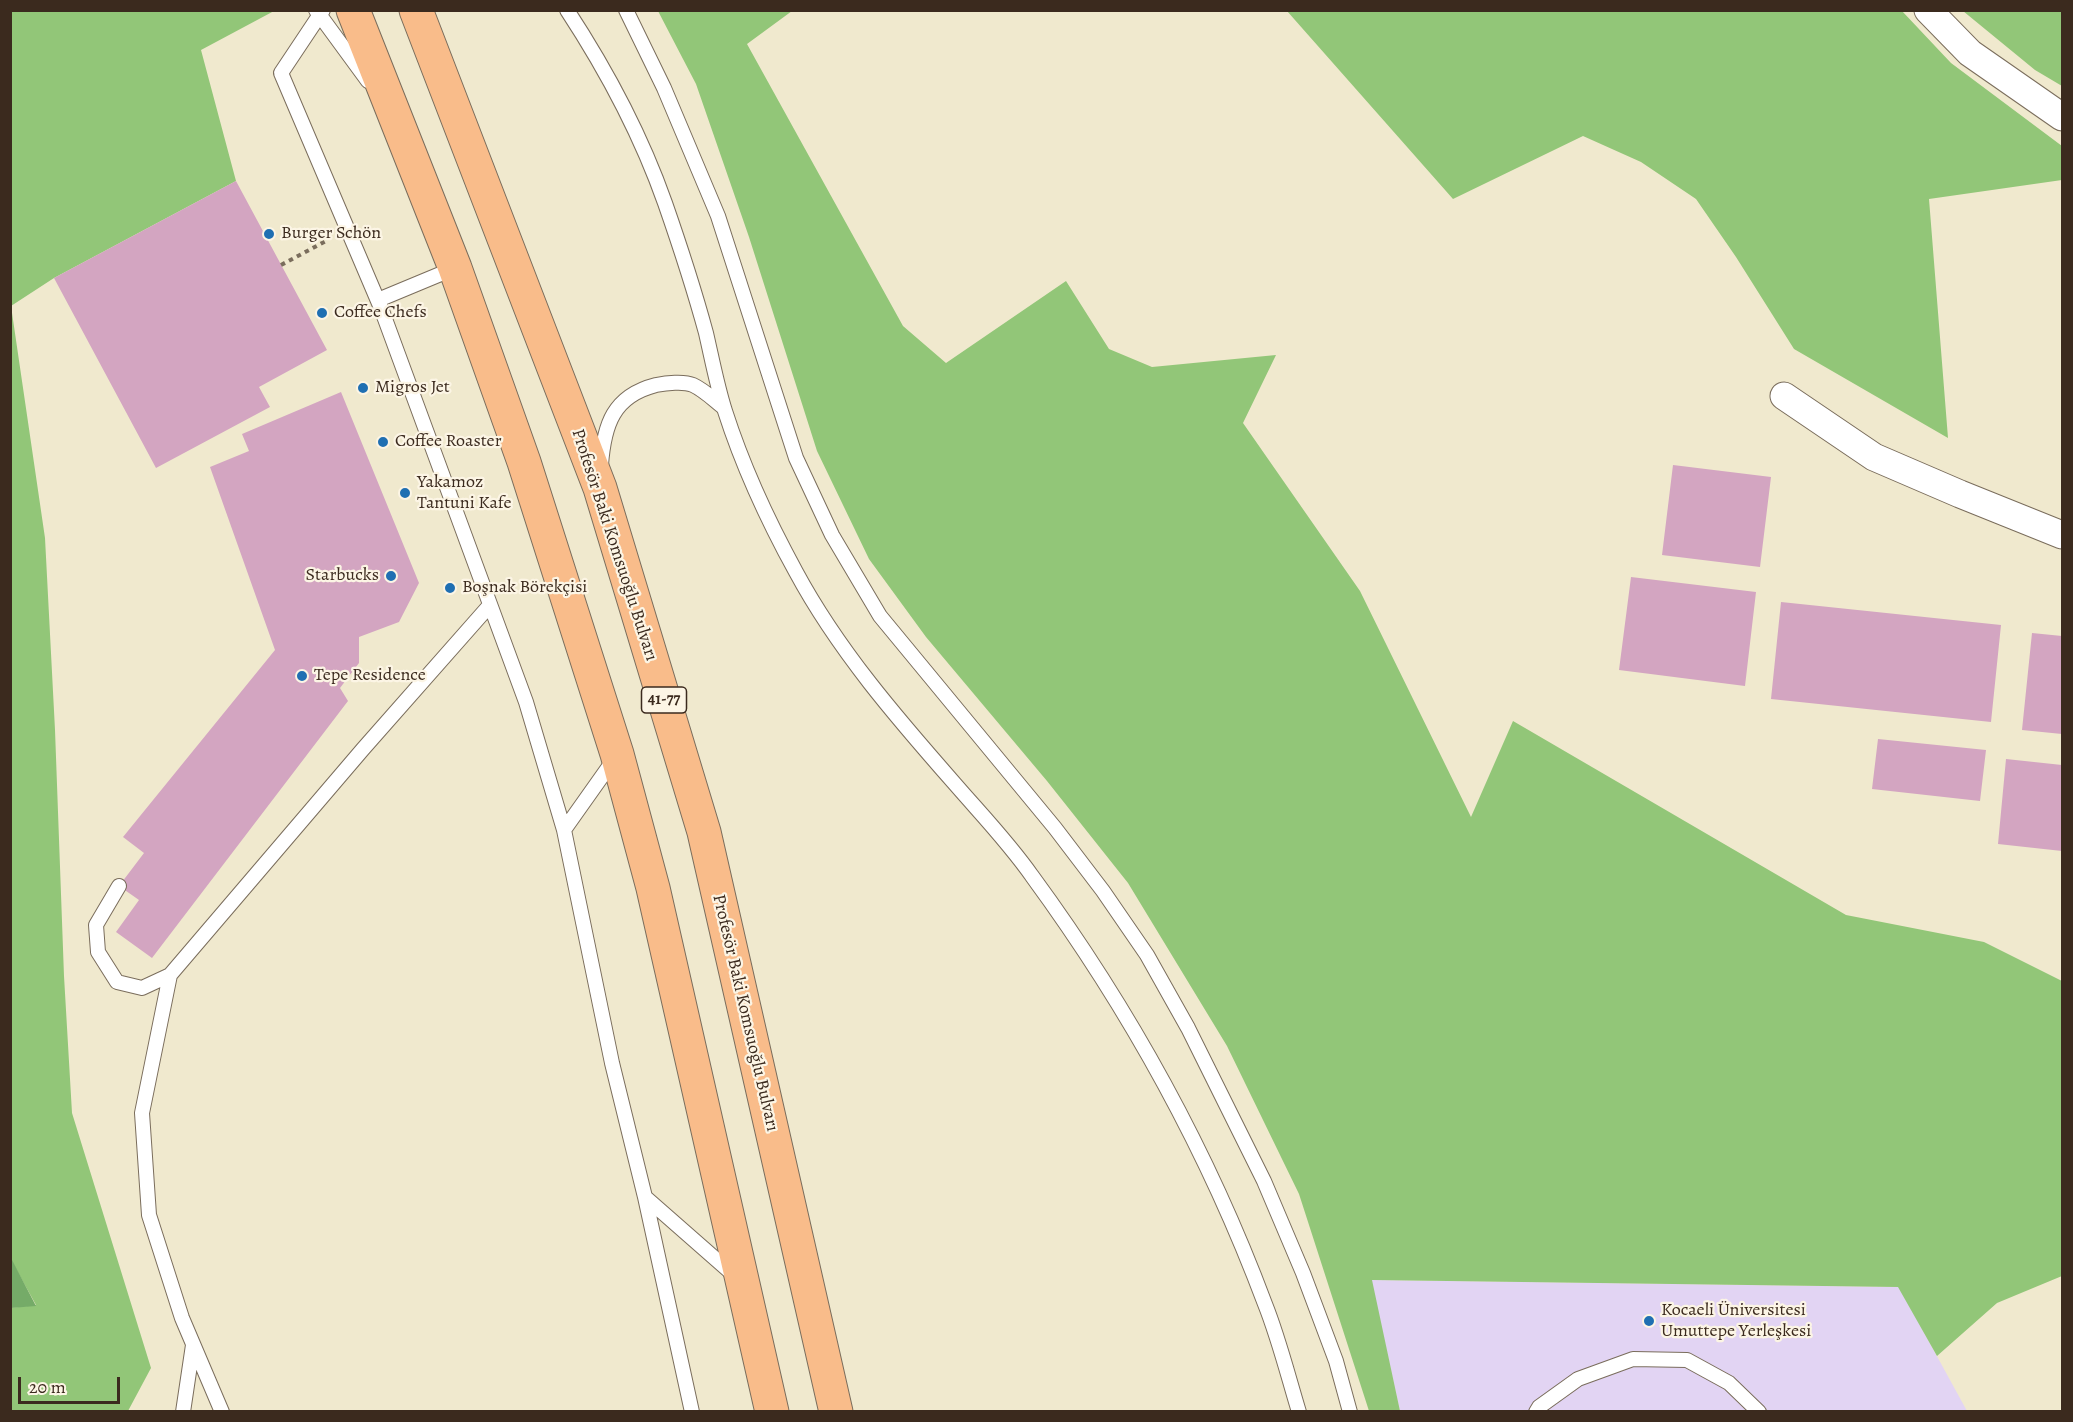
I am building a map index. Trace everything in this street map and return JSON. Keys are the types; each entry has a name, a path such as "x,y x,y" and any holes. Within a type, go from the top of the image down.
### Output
{"highway":[{"path":"353,10 455,268 524,462 618,753 653,888 772,1412"},
{"name":"Profesör Baki Komsuoğlu Bulvarı","path":"416,10 600,488 704,832 836,1412"}],"street":[{"path":"1928,10 1970,53 2062,117"},
{"path":"1784,396 1874,456 2062,535"}],"lane":[{"path":"567,10 620,100 642,145 664,200 702,321 723,406 753,485 797,575 857,666 885,702 1031,873 1125,1013 1175,1102 1227,1210 1266,1306 1299,1412"},
{"path":"626,10 664,88 718,216 796,458 832,535 880,616 1054,828 1103,891 1147,955 1188,1028 1264,1181 1303,1273 1336,1361 1350,1412"},
{"path":"398,122 320,12 281,73 378,300 526,702 564,830 612,1063 645,1197 692,1412"},
{"path":"378,300 455,268"},
{"path":"600,488 602,447 610,417 623,400 645,388 665,383 692,384 723,406"},
{"path":"119,886 96,925 98,952 117,982 142,988 170,975 363,748 490,605"},
{"path":"564,830 618,753"},
{"path":"170,975 142,1113 149,1215 182,1318 222,1412"},
{"path":"645,1197 744,1283"},
{"path":"183,1412 193,1343"},
{"path":"1536,1412 1539,1407 1578,1379 1633,1359 1644,1359 1687,1360 1729,1383 1759,1412"}],"path":[{"path":"281,265 348,230"}],"shaded area":[{"name":"Kocaeli Üniversitesi Umuttepe Yerleşkesi","path":"1371,1280 1899,1287 1967,1411 1400,1411"}],"green space":[{"path":"11,11 274,11 201,50 236,181 54,278 11,306 45,538 72,1113 151,1368 128,1411 11,1411 10,1308 36,1305 10,1258"},
{"path":"658,11 792,11 747,44 903,326 946,363 1066,281 1109,349 1152,367 1276,355 1243,423 1360,591 1471,817 1513,721 1846,915 1984,942 2062,981 2062,1276 1997,1303 1937,1356 1898,1287 1372,1280 1400,1411 1369,1411 1299,1194 1227,1046 1128,883 1047,781 926,637 869,559 817,451 749,237 696,84"},
{"path":"1287,11 1902,11 1951,63 2062,146 2062,180 1929,199 1948,438 1794,349 1696,199 1641,162 1583,136 1453,199"},
{"path":"1963,11 2062,11 2062,86 2035,70"},
{"path":"11,1258 36,1306 11,1308"}],"building":[{"path":"236,181 327,350 259,387 270,407 156,468 54,278"},
{"name":"Tepe Residence","path":"341,392 419,583 399,622 359,637 359,663 340,688 348,701 152,958 116,932 139,900 119,886 144,853 123,837 275,650 210,467 249,451 242,434"},
{"path":"1673,465 1771,477 1760,567 1662,555"},
{"path":"1631,577 1756,592 1745,686 1619,670"},
{"path":"1781,602 2001,625 1991,722 1771,699"},
{"path":"2032,633 2062,636 2062,734 2022,730"},
{"path":"1878,739 1986,750 1980,801 1872,789"},
{"path":"2006,759 2062,765 2062,851 1998,844"}],"place":[{"name":"Burger Schön","path":"269,234"},
{"name":"Coffee Chefs","path":"322,313"},
{"name":"Migros Jet","path":"363,388"},
{"name":"Coffee Roaster","path":"383,442"},
{"name":"Yakamoz Tantuni Kafe","path":"405,493"},
{"name":"Starbucks","path":"391,576"},
{"name":"Boşnak Börekçisi","path":"450,588"},
{"name":"Tepe Residence","path":"302,676"},
{"name":"Kocaeli Üniversitesi Umuttepe Yerleşkesi","path":"1649,1321"}]}
